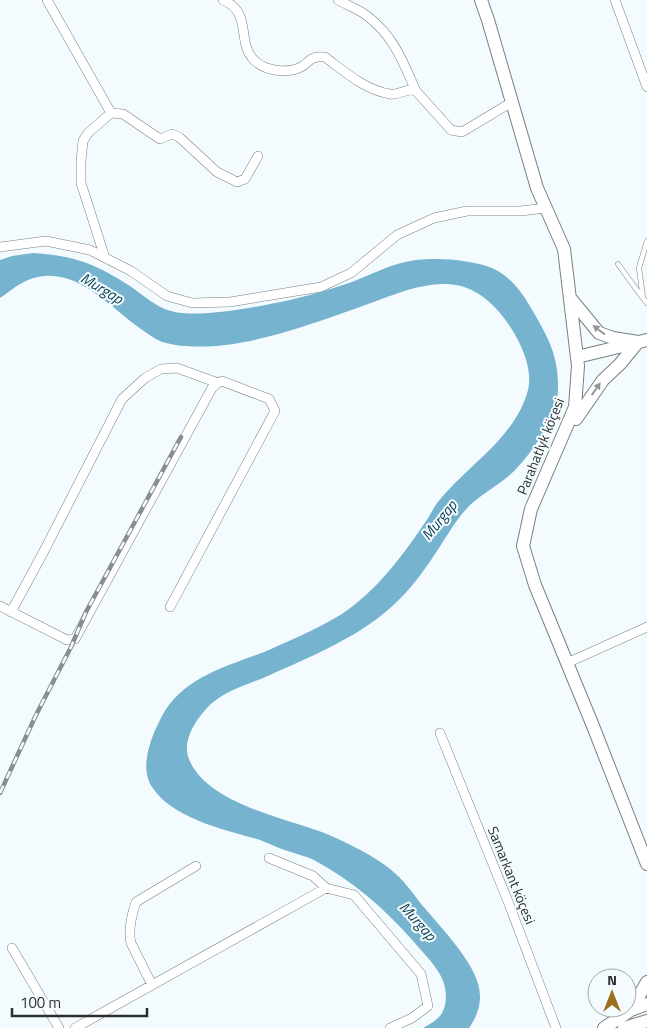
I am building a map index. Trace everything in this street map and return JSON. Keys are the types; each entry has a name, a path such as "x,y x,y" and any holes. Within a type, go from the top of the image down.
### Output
{"main road":[{"name":"Parahatlyk köçesi","path":"481,0 537,188 564,249 577,357 575,406 532,509 523,546 535,585 647,864"},
{"path":"571,298 599,333 613,338 643,341"},
{"path":"577,357 643,341"},
{"path":"560,444 602,380 643,341"},
{"path":"637,1000 647,982"},
{"path":"604,1028 619,1018"},
{"path":"624,1028 647,1020"}],"street":[{"path":"47,0 111,113"},
{"path":"223,0 236,8 252,58 264,68 290,71 304,66 313,58 325,57 358,82 379,91 392,95 410,89 416,91"},
{"path":"338,0 364,13 380,27 394,44 416,91 451,130 462,132 476,126 512,102"},
{"path":"615,0 647,87"},
{"path":"106,258 81,183 81,161 83,141 88,133 111,113 123,114 160,139 172,134 178,137 217,172 237,182 245,179 258,156"},
{"path":"0,247 46,241 90,250 131,271 167,296 192,303 230,302 321,287 351,273 397,235 434,218 467,212 521,211 545,208"},
{"path":"11,612 122,399 145,378 161,369 177,368 218,383"},
{"path":"0,606 67,640 75,639 212,388 222,380 269,399 275,411 170,606"},
{"path":"567,663 647,627"},
{"name":"Samarkant köçesi","path":"440,733 509,904 556,1028"},
{"path":"270,858 313,876 326,888 354,895 421,974 428,1006 412,1018 390,1028"},
{"path":"152,985 131,944 129,936 134,907 136,902 196,866"},
{"path":"75,1028 326,888"},
{"path":"12,948 59,1028"}],"lane":[{"path":"643,298 638,268 647,240"},
{"path":"618,264 647,303"}],"water":[{"name":"Murgap","path":"33,253 61,256 95,266 165,309 197,314 278,303 344,285 385,268 414,260 437,259 473,262 492,268 510,280 519,290 537,318 551,347 557,367 558,390 557,401 548,423 527,456 506,479 468,507 418,578 401,598 381,616 356,633 314,655 233,690 219,698 196,721 187,744 189,759 198,774 227,797 246,806 337,838 375,858 399,877 454,942 476,977 480,997 479,1007 469,1028 423,1028 436,1020 444,1010 446,998 441,976 414,942 368,896 342,877 311,859 260,840 201,822 186,815 161,798 152,787 148,779 146,761 150,743 161,718 181,692 208,674 269,650 342,614 366,595 387,573 415,537 437,503 501,438 522,407 528,390 529,374 526,358 515,335 492,304 476,292 457,285 437,284 407,290 302,327 255,340 208,346 174,345 154,338 89,289 60,277 44,276 28,280 0,298 0,260"}],"railway":[{"path":"0,793 86,612 181,437"}]}
